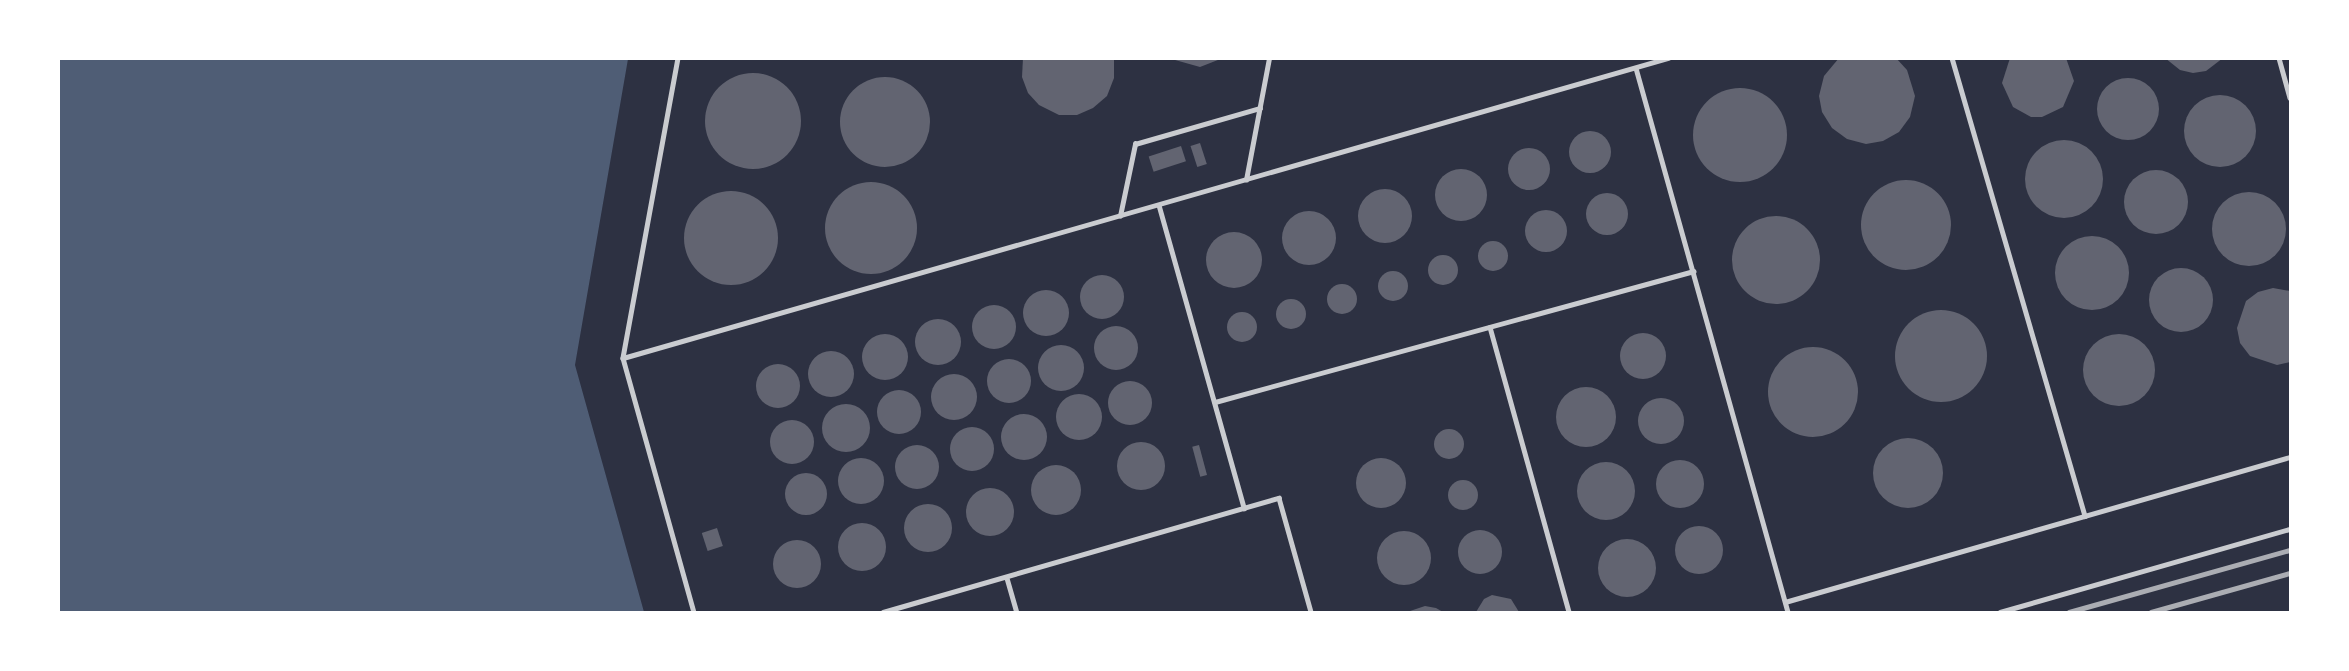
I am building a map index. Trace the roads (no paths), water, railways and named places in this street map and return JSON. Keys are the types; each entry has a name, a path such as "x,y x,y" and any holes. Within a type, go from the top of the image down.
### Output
{"lane":[{"path":"678,58 623,358 694,612"},
{"path":"1246,180 1269,58"},
{"path":"623,358 1668,58"},
{"path":"1952,58 2085,516"},
{"path":"2279,58 2290,98"},
{"path":"1636,68 1788,612"},
{"path":"1120,216 1135,144 1260,108"},
{"path":"1159,205 1244,507"},
{"path":"1215,402 1693,271"},
{"path":"1490,327 1569,612"},
{"path":"1785,602 2290,457"},
{"path":"883,612 1279,498 1311,612"},
{"path":"2000,612 2290,529"},
{"path":"1007,578 1017,612"}],"water":[{"path":"58,59 628,59 575,365 644,612 59,612"}],"railway":[{"path":"2069,612 2290,550"},
{"path":"2151,612 2290,573"}]}
